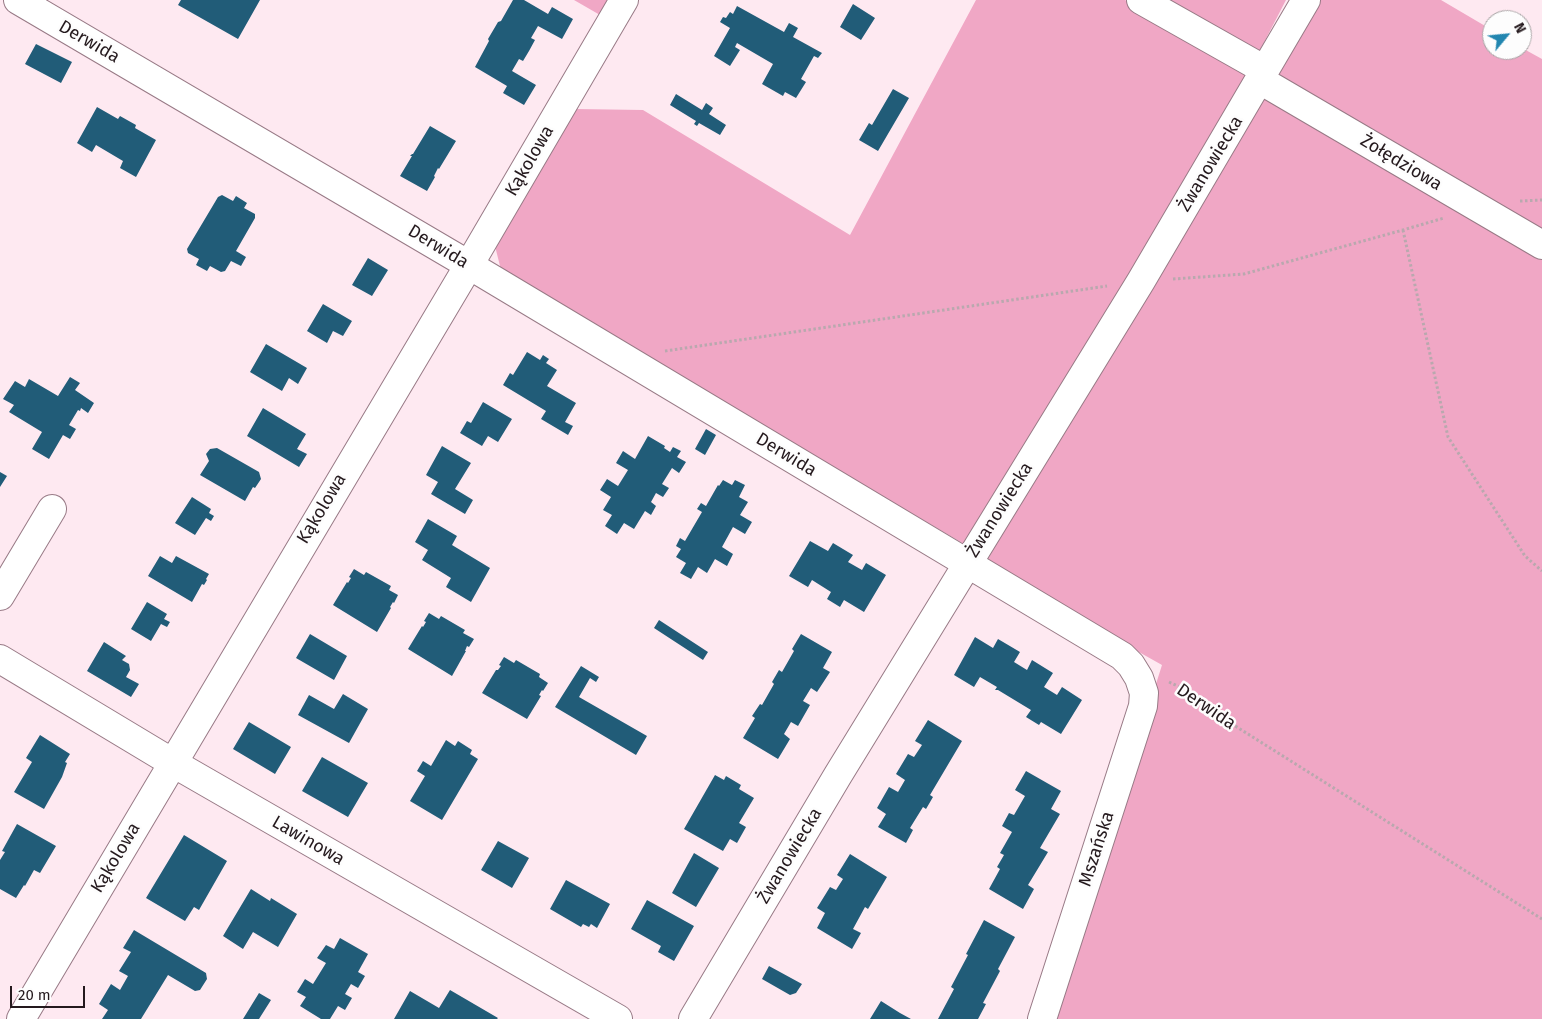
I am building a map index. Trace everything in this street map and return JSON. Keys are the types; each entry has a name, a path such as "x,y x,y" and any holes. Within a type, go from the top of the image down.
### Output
{"street":[{"name":"Derwida","path":"18,0 469,265 1122,656 1131,665 1139,678"},
{"name":"Kąkolowa","path":"21,1019 469,265 624,0"},
{"name":"Żołędziowa","path":"1142,0 1477,207 1542,245"},
{"name":"Żwanowiecka","path":"693,1019 838,775 1141,281 1306,0"},
{"path":"0,596 52,509"},
{"name":"Lawinowa","path":"0,659 172,763 618,1019"},
{"name":"Mszańska","path":"1042,1019 1143,706 1144,693 1139,678"}],"path":[{"path":"1517,202 1542,200"},
{"path":"639,367 648,353 1141,281 1244,274 1404,230 1477,207"},
{"path":"1404,230 1448,437 1525,556 1542,571"},
{"name":"Derwida","path":"1139,678 1164,680 1184,689 1205,707 1542,919"}],"shaded area":[{"path":"574,0 609,0 600,15"},
{"path":"976,0 1125,0 1253,75 964,544 502,274 495,246 576,109 643,110 850,235"},
{"path":"1164,0 1286,0 1258,54"},
{"path":"1318,0 1441,0 1482,24 1482,60 1532,60 1532,54 1542,59 1542,233 1274,77"},
{"path":"1264,92 1542,254 1542,1019 1050,1019 1162,665 984,565"}],"building":[{"path":"181,0 260,0 238,39 178,5"},
{"path":"513,0 524,0 548,14 552,7 573,19 562,39 538,26 531,38 535,40 529,51 523,61 519,59 512,71 536,85 524,105 503,93 507,86 475,67 489,41 488,39"},
{"path":"853,4 875,18 861,40 840,27"},
{"path":"737,6 784,32 789,23 798,28 793,37 822,53 818,58 814,56 801,79 806,82 796,98 785,92 783,96 762,84 773,64 737,43 735,47 740,50 730,66 714,56 730,28 720,22 730,12 733,14"},
{"path":"36,44 72,62 61,83 25,64"},
{"path":"893,89 909,98 878,151 859,140 869,123 872,125"},
{"path":"676,94 702,110 706,103 713,108 709,114 726,125 720,135 699,123 697,126 694,124 696,121 670,105"},
{"path":"97,107 118,119 120,116 136,125 135,128 156,140 136,177 120,168 123,161 96,145 92,152 77,143"},
{"path":"430,126 456,141 438,168 427,191 400,176 412,156 410,156"},
{"path":"222,195 233,201 236,196 247,203 244,208 255,214 255,218 236,251 246,257 241,266 231,261 225,271 221,272 210,266 207,271 196,265 199,259 188,253 187,249 218,197"},
{"path":"368,258 388,270 372,296 352,285"},
{"path":"323,304 352,321 343,336 333,331 327,343 307,331"},
{"path":"266,344 307,368 298,384 289,378 282,391 250,372"},
{"path":"527,352 540,360 543,355 549,359 546,363 557,370 547,386 576,403 565,422 573,426 568,435 541,419 546,411 503,385 510,373 513,375"},
{"path":"70,377 80,383 75,390 94,403 88,413 81,408 80,411 78,410 69,425 76,429 70,439 63,435 49,459 32,449 42,432 9,412 14,405 3,399 15,381 25,387 29,379 58,396"},
{"path":"483,402 512,419 498,442 488,436 482,446 460,433 467,421 471,423"},
{"path":"263,408 306,434 297,449 307,454 299,467 247,436"},
{"path":"706,429 716,435 705,455 695,449"},
{"path":"648,436 665,446 664,448 670,452 673,447 681,451 677,457 686,462 679,473 672,468 662,484 669,488 663,497 656,493 651,502 656,506 651,515 645,511 634,529 624,523 617,534 605,526 612,515 603,510 611,497 600,490 607,479 618,486 628,470 616,463 623,451 635,459"},
{"path":"442,446 471,463 455,489 473,500 465,514 431,494 438,482 426,475"},
{"path":"217,448 259,472 261,479 255,488 253,487 245,501 200,475 209,461 206,454 210,449"},
{"path":"0,472 7,476 0,487"},
{"path":"723,480 732,485 735,480 745,485 739,497 748,502 740,515 752,522 745,534 733,527 722,547 733,554 727,566 715,559 707,573 698,567 691,579 680,573 686,563 676,557 681,549 676,546 680,538 685,541 702,512 697,509 701,503 706,506"},
{"path":"192,497 211,509 209,513 214,516 211,521 206,518 195,535 175,523"},
{"path":"428,519 457,536 452,545 490,568 471,602 446,587 451,578 422,560 428,550 415,542"},
{"path":"810,541 828,551 833,543 853,555 848,562 862,570 866,563 886,575 864,612 844,600 840,607 827,599 831,592 812,580 808,587 789,576"},
{"path":"160,556 172,563 176,556 209,574 192,602 148,576"},
{"path":"354,569 364,575 366,572 391,586 389,590 398,595 377,632 333,605 351,578 349,577"},
{"path":"147,602 167,614 164,619 170,622 167,627 161,624 151,641 131,629"},
{"path":"429,613 439,619 441,616 465,630 463,633 474,639 469,647 467,646 452,676 408,649 426,622 424,621"},
{"path":"659,620 708,652 703,660 654,628"},
{"path":"310,634 347,656 334,680 296,658"},
{"path":"801,634 832,652 823,668 830,672 817,692 811,688 803,701 810,705 798,726 791,722 784,734 790,739 778,759 743,738 755,718 752,716 760,704 762,705 774,684 772,682 779,670 782,672"},
{"path":"975,637 993,648 998,639 1020,652 1014,662 1027,670 1032,660 1053,673 1044,687 1057,695 1062,687 1082,700 1061,734 1041,722 1039,725 1026,717 1031,710 995,690 997,687 980,677 974,687 954,675"},
{"path":"104,642 126,656 122,660 129,664 130,670 126,677 139,684 131,697 87,671"},
{"path":"504,657 514,663 516,660 540,674 539,677 548,683 539,695 541,696 527,719 482,693 496,670 501,666 499,665"},
{"path":"581,666 599,677 596,682 590,678 579,697 647,736 636,755 555,707"},
{"path":"343,694 368,709 349,743 298,715 309,695 334,709"},
{"path":"928,720 962,741 930,795 933,797 926,809 923,807 910,828 913,830 906,843 878,827 886,814 877,808 889,787 898,792 905,780 896,774 908,754 914,757 922,745 915,741"},
{"path":"249,722 291,747 275,774 233,749"},
{"path":"40,735 70,754 65,762 67,763 62,777 44,809 14,792 32,762 26,758"},
{"path":"446,740 455,746 458,741 472,750 470,754 478,759 442,820 410,801 425,776 417,771 423,761 431,766"},
{"path":"322,757 368,783 348,817 302,791"},
{"path":"1026,771 1061,791 1051,809 1060,814 1040,848 1048,852 1028,885 1034,889 1023,909 989,889 1000,869 997,867 1004,855 1000,853 1012,832 1002,826 1009,813 1014,815 1025,796 1015,790"},
{"path":"715,775 724,780 726,776 741,785 739,789 754,798 739,823 746,827 737,843 730,839 723,851 684,829"},
{"path":"17,824 56,846 40,873 34,870 16,898 0,889 0,860 5,852 2,851"},
{"path":"184,835 227,861 199,910 194,907 185,921 146,898"},
{"path":"498,841 529,858 512,888 481,870"},
{"path":"694,853 719,868 696,907 672,893"},
{"path":"850,854 887,877 868,909 865,907 853,929 861,933 852,949 817,928 825,913 817,908 830,887 836,890 843,879 837,875"},
{"path":"566,880 610,904 597,928 591,924 589,927 583,924 581,927 550,909"},
{"path":"251,889 270,901 271,898 297,914 278,947 253,932 243,949 223,936"},
{"path":"647,900 694,926 674,961 658,952 661,946 631,929"},
{"path":"984,920 1015,937 983,1003 986,1004 978,1019 938,1019 954,989 951,987 968,955 966,954"},
{"path":"134,930 206,973 207,979 200,990 195,991 168,975 141,1019 102,1019 108,1010 99,1004 111,984 120,990 128,976 119,971 131,952 123,948"},
{"path":"340,938 368,954 358,972 365,976 358,988 351,984 345,994 352,998 345,1010 338,1006 330,1019 321,1019 300,1006 306,997 297,992 305,979 313,984 326,963 317,958 326,945 334,949"},
{"path":"769,966 802,984 796,993 790,995 762,979"},
{"path":"450,990 498,1018 394,1019 410,991 439,1008"},
{"path":"259,993 271,1000 259,1019 243,1019"},
{"path":"881,1001 900,1013 911,1019 870,1019"}]}
